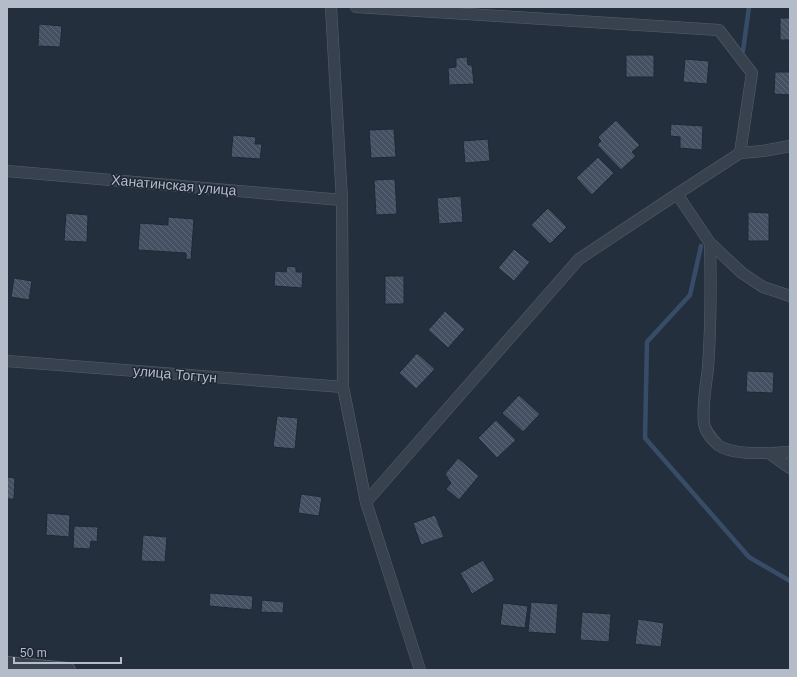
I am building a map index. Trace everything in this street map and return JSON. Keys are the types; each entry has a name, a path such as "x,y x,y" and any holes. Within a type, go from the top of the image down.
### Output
{"street":[{"path":"331,7 342,200 343,387 366,502 420,670"},
{"path":"356,7 719,30 752,73 740,153"},
{"path":"366,502 579,259 740,153 790,146"},
{"name":"Ханатинская улица","path":"7,171 342,200"},
{"path":"677,194 710,243 742,273 763,287 790,296"},
{"path":"710,243 710,325 708,368 704,404 704,424 709,436 720,446 733,451 769,453 790,452"},
{"name":"улица Тогтун","path":"7,361 343,387"},
{"path":"769,453 790,468"},
{"path":"7,664 68,670"}],"building":[{"path":"780,18 790,18 790,40 780,40"},
{"path":"39,24 62,26 60,47 38,46"},
{"path":"626,55 654,55 654,77 626,77"},
{"path":"467,57 468,65 472,65 474,84 449,85 448,68 456,67 456,58"},
{"path":"685,59 709,61 707,84 683,82"},
{"path":"775,72 790,72 790,95 774,94"},
{"path":"616,120 640,145 632,152 636,156 621,170 597,145 601,141 598,137"},
{"path":"671,124 703,126 702,150 680,148 680,137 670,136"},
{"path":"394,129 396,157 371,158 369,130"},
{"path":"233,135 256,137 255,144 262,144 260,159 231,157"},
{"path":"488,139 490,161 465,163 463,141"},
{"path":"598,157 614,173 592,195 576,178"},
{"path":"395,179 397,214 376,215 374,180"},
{"path":"461,196 463,222 439,224 437,198"},
{"path":"548,208 567,227 550,244 531,225"},
{"path":"748,212 769,213 769,241 748,241"},
{"path":"66,213 88,215 87,242 64,241"},
{"path":"168,217 194,219 191,260 186,259 186,253 138,250 140,223 168,225"},
{"path":"514,249 530,262 514,281 498,268"},
{"path":"287,266 296,267 296,272 303,272 302,288 274,286 275,271 286,272"},
{"path":"385,276 404,276 404,304 385,304"},
{"path":"14,278 32,281 29,300 11,297"},
{"path":"445,311 465,329 448,348 428,330"},
{"path":"417,353 435,369 416,389 399,373"},
{"path":"747,371 774,372 773,393 746,392"},
{"path":"519,395 540,414 523,432 502,413"},
{"path":"277,416 298,418 295,449 273,447"},
{"path":"496,420 516,440 497,458 478,438"},
{"path":"458,458 479,476 459,500 446,489 451,483 445,474"},
{"path":"7,477 15,478 14,499 7,499"},
{"path":"301,494 322,497 319,516 298,513"},
{"path":"47,513 70,515 69,537 46,535"},
{"path":"435,515 444,537 421,545 413,523"},
{"path":"74,526 98,527 97,542 91,541 90,549 73,548"},
{"path":"143,535 167,537 165,562 141,561"},
{"path":"483,560 495,580 472,594 460,573"},
{"path":"210,593 253,596 252,610 209,606"},
{"path":"262,600 284,602 283,613 261,612"},
{"path":"531,602 558,604 556,634 528,632"},
{"path":"503,603 528,606 525,628 500,625"},
{"path":"582,612 611,614 609,642 580,640"},
{"path":"638,619 664,623 661,647 635,644"}],"waterway":[{"path":"743,51 749,7"},
{"path":"701,246 690,295 647,342 645,438 749,557 790,581"}]}
